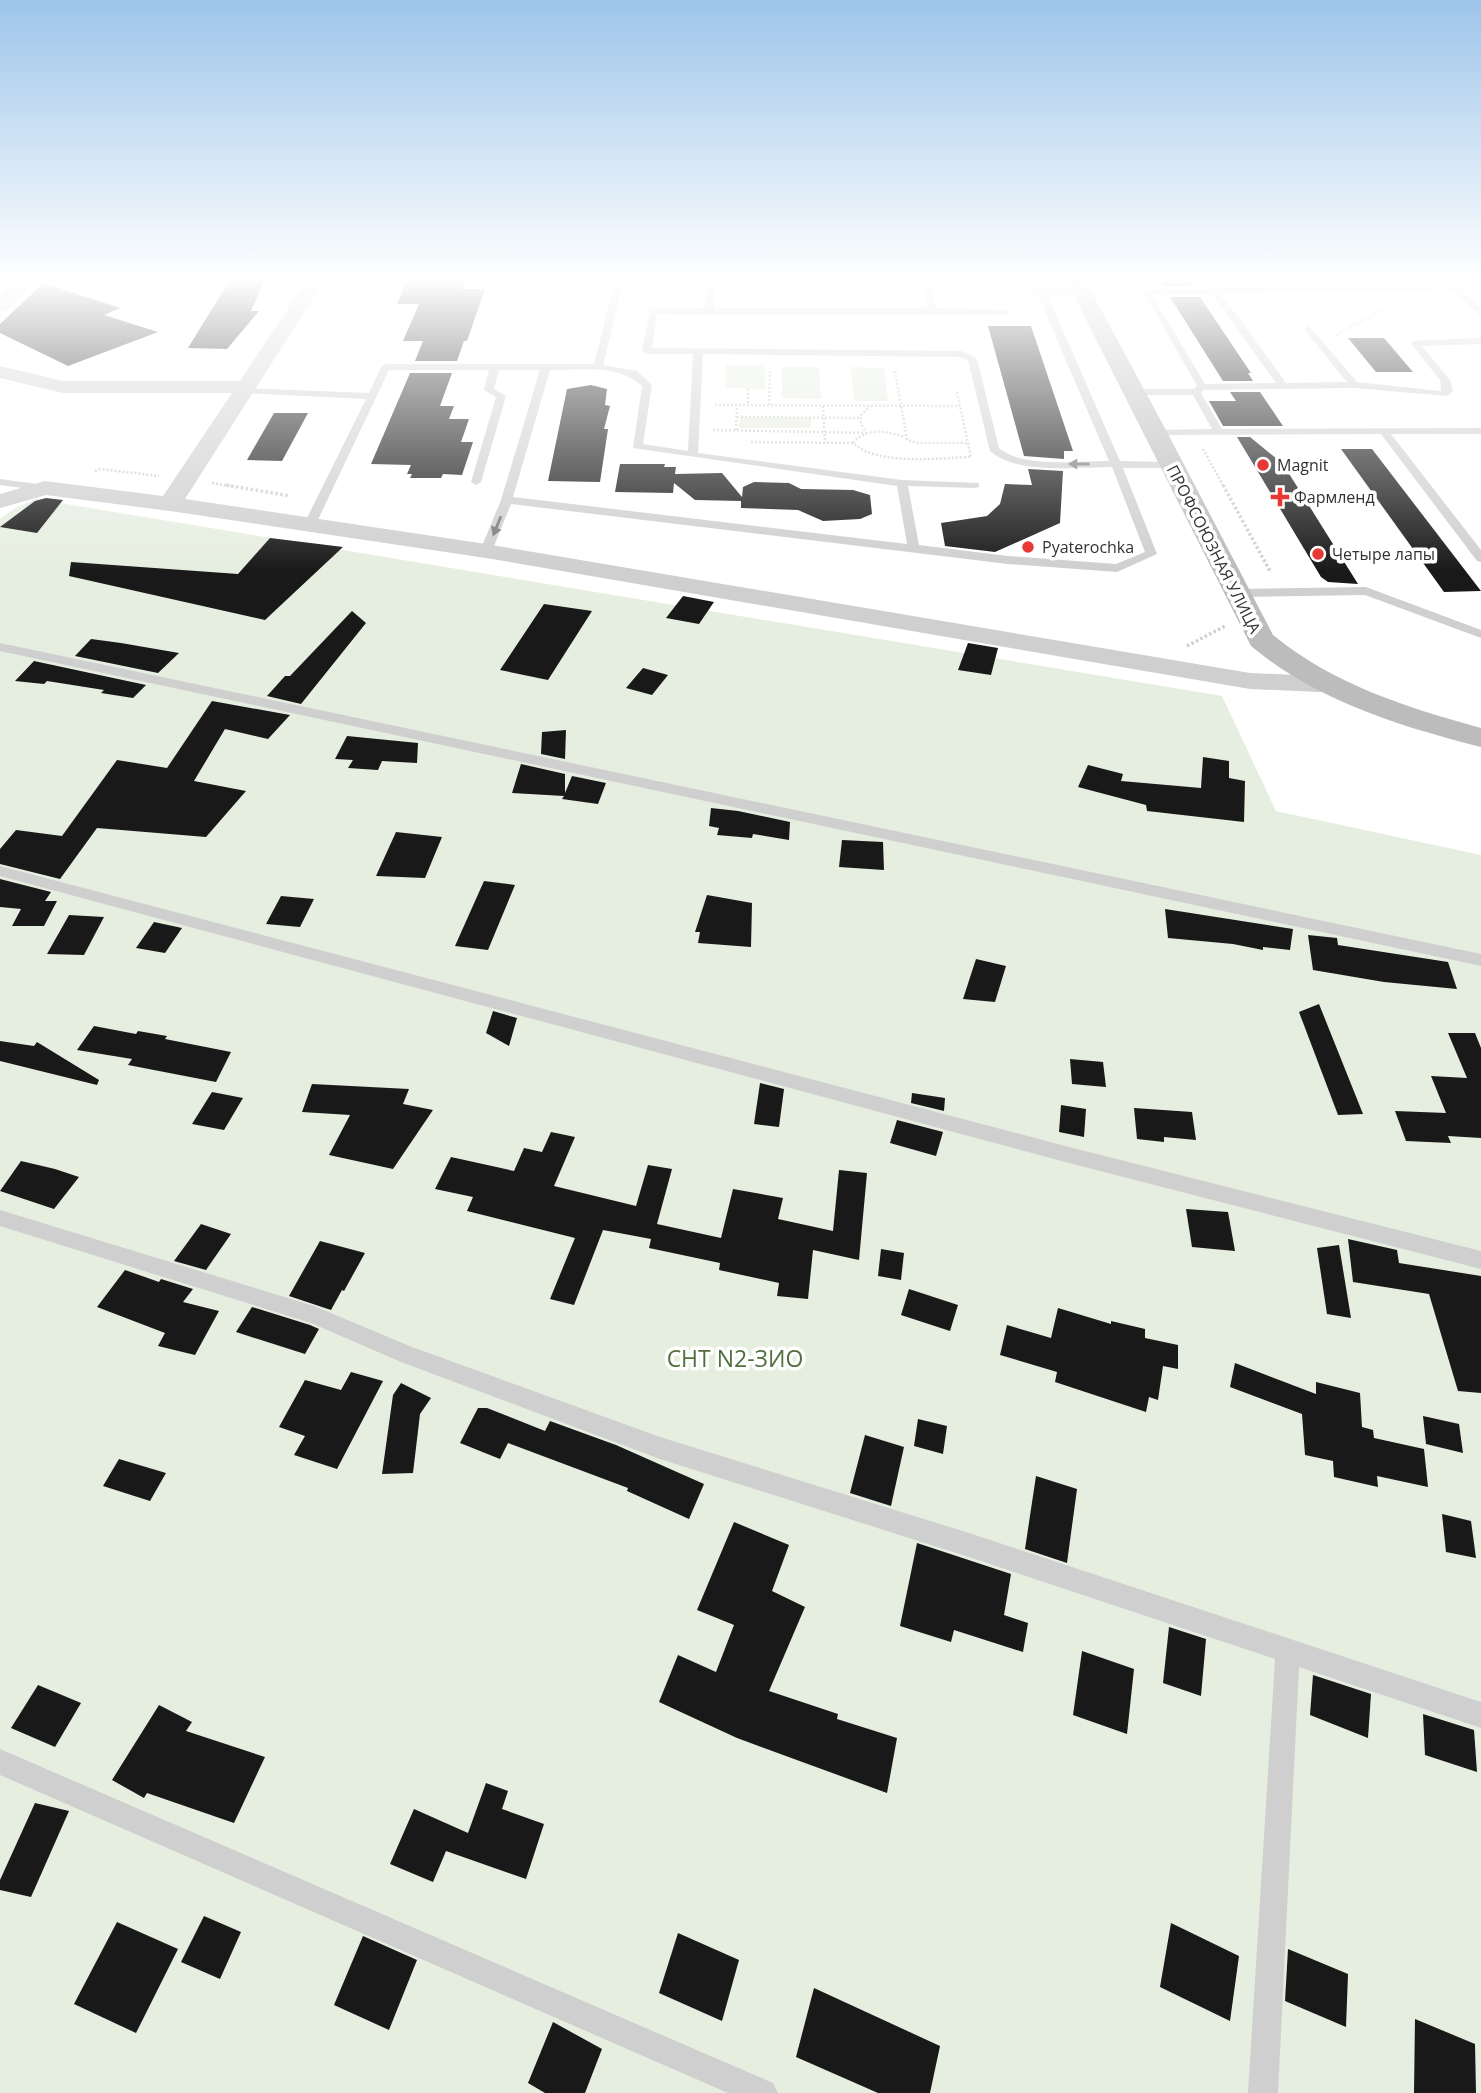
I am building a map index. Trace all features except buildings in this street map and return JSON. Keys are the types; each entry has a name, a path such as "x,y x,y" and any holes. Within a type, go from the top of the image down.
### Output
{"main road":[{"name":"ПРОФСОЮЗНАЯ УЛИЦА","path":"1126,376 1261,640 1285,662 1320,684 1402,715 1481,738"}],"street":[{"path":"15,376 63,387 246,389"},
{"path":"170,504 255,376"},
{"path":"0,502 45,488 170,504 486,551 1250,681 1320,684"}],"lane":[{"path":"309,526 381,376"},
{"path":"476,482 501,396 489,390 493,376"},
{"path":"486,551 507,500 543,376"},
{"path":"638,376 647,385 637,446 902,483 975,485"},
{"path":"693,455 697,376"},
{"path":"975,376 994,449 1004,458 1021,463 1172,465"},
{"path":"507,500 1008,560 1116,568 1152,554 1078,376"},
{"path":"1191,376 1219,432"},
{"path":"1275,376 1283,386"},
{"path":"1347,376 1354,385"},
{"path":"1135,393 1354,385 1443,394 1448,391 1441,376"},
{"path":"246,389 372,396"},
{"path":"1156,432 1481,431"},
{"path":"1384,432 1481,558"},
{"path":"0,482 45,488"},
{"path":"902,483 914,548"},
{"path":"1241,604 1282,592 1366,591 1481,634"},
{"path":"0,647 1481,960"},
{"path":"0,871 1059,1153 1481,1260"},
{"path":"0,1218 314,1315 408,1355 660,1448 969,1545 1481,1715"},
{"path":"1263,2093 1288,1650"},
{"path":"0,1762 763,2093"}],"path":[{"path":"769,376 769,405"},
{"path":"895,376 905,438"},
{"path":"748,389 748,405"},
{"path":"707,405 960,407 971,457 876,456 858,450 853,443"},
{"path":"736,430 737,405"},
{"path":"823,405 825,443"},
{"path":"860,418 870,406"},
{"path":"737,417 860,418"},
{"path":"860,418 866,432"},
{"path":"706,429 889,433 913,443 968,443"},
{"path":"853,443 866,432"},
{"path":"1194,432 1282,592"},
{"path":"745,442 853,443"},
{"path":"761,444 825,443"},
{"path":"1140,663 1179,650 1241,604"}],"green space":[{"path":"726,376 765,376 765,389 725,388"},
{"path":"782,376 820,376 821,399 782,398"},
{"path":"852,376 885,376 888,401 854,401"},
{"path":"740,417 811,418 811,428 739,428"},
{"name":"СНТ N2-ЗИО","path":"36,499 1222,696 1276,811 1481,855 1481,2093 0,2093 0,519 17,507"}],"place":[{"name":"Magnit","path":"1263,465"},
{"name":"Фармленд","path":"1280,497"},
{"name":"Pyaterochka","path":"1028,547"},
{"name":"Четыре лапы","path":"1318,554"}]}
